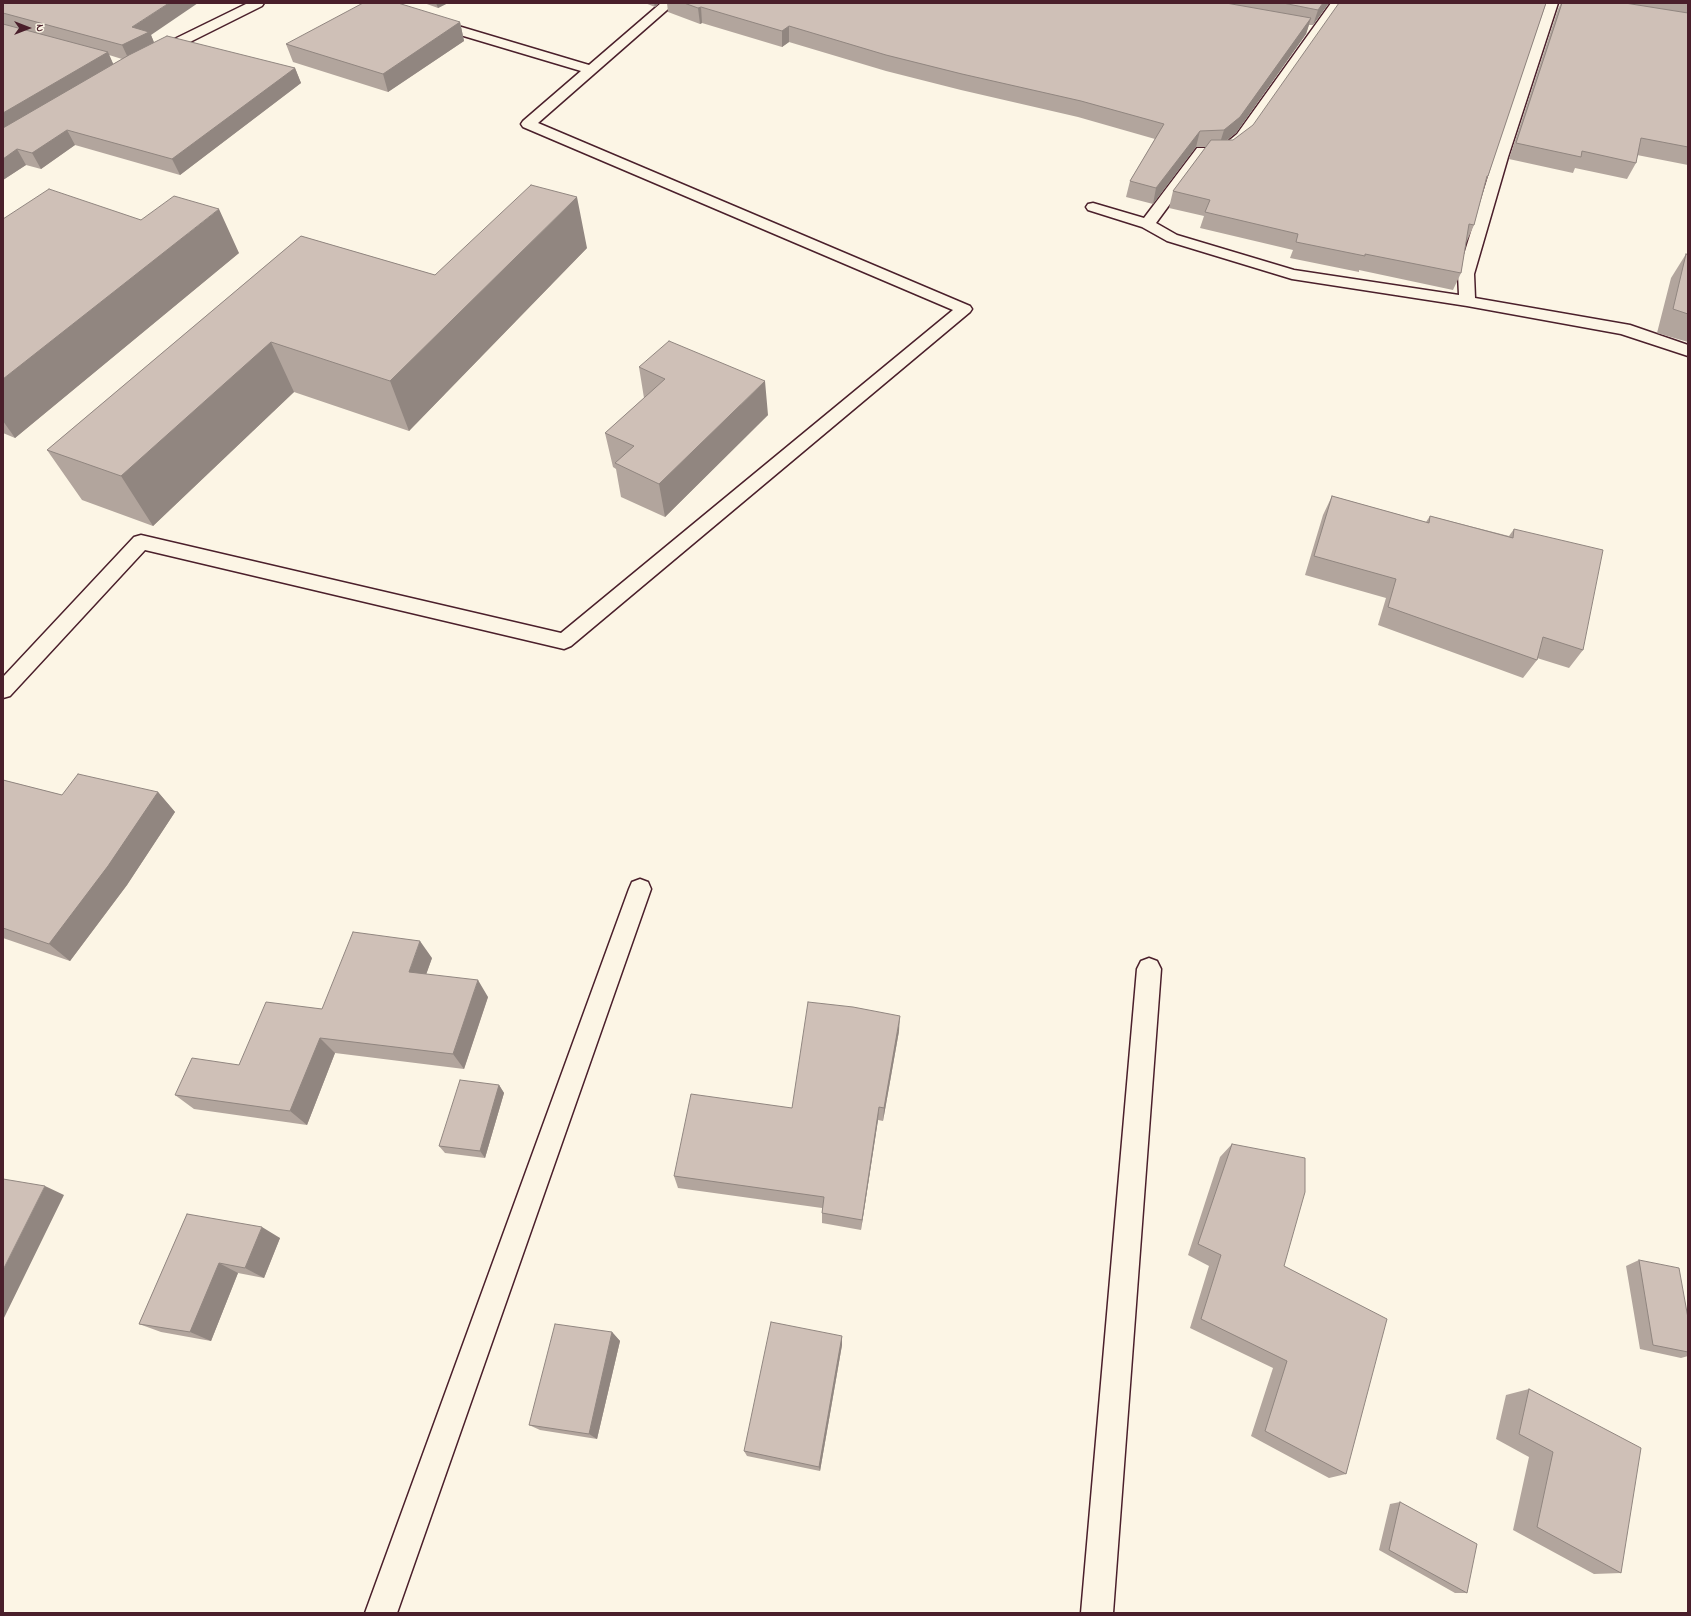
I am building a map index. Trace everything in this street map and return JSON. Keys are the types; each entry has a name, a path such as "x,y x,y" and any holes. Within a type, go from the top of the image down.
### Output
{"street":[{"path":"144,59 258,3"},
{"path":"3,690 141,542 564,641 964,310 528,124 670,3"},
{"path":"1147,224 1202,151 1223,152 1242,137 1337,3"},
{"path":"1466,301 1466,274 1501,157 1558,3"},
{"path":"418,19 591,70"},
{"path":"1302,28 1317,31"},
{"path":"1093,207 1147,224 1172,238 1292,274 1466,301 1624,329 1688,351"},
{"path":"381,1613 640,889"},
{"path":"1097,1613 1149,969"}],"building":[{"path":"3,3 169,3 132,27 149,32 122,45 3,13"},
{"path":"363,3 398,3 460,22 383,74 286,44"},
{"path":"684,3 1226,3 1311,18 1240,117 1224,130 1200,131 1156,188 1130,181 1164,124 1081,101 886,55 789,26 782,31"},
{"path":"1283,3 1323,3 1318,10"},
{"path":"1339,3 1546,3 1487,176 1474,225 1469,224 1461,273 1296,242 1298,234 1205,212 1210,200 1173,191 1211,140 1233,140 1253,125"},
{"path":"1562,3 1625,3 1688,13 1688,147 1641,138 1636,163 1582,151 1581,157 1516,143"},
{"path":"3,24 108,52 3,113"},
{"path":"167,36 295,68 172,159 67,130 32,153 17,149 3,159 3,128 129,55"},
{"path":"531,185 577,197 390,381 271,342 121,476 47,450 301,236 435,275"},
{"path":"49,189 141,220 174,196 219,209 3,379 3,219"},
{"path":"1686,254 1688,255 1688,314 1673,309"},
{"path":"669,341 765,381 659,484 615,463 634,446 605,433 665,379 639,367"},
{"path":"1332,496 1429,523 1430,516 1513,538 1514,529 1603,550 1583,650 1543,637 1537,660 1388,607 1396,579 1314,556"},
{"path":"78,774 158,792 108,866 49,944 3,928 3,780 62,795"},
{"path":"353,932 420,941 409,972 478,980 453,1054 320,1038 290,1111 175,1095 192,1058 239,1065 266,1002 322,1009"},
{"path":"808,1002 853,1007 900,1016 884,1108 879,1107 862,1220 822,1213 824,1197 674,1176 691,1094 792,1108"},
{"path":"460,1080 499,1085 480,1151 439,1146"},
{"path":"1232,1144 1305,1158 1305,1192 1284,1266 1387,1319 1346,1474 1265,1431 1287,1361 1201,1319 1221,1255 1198,1244"},
{"path":"3,1179 45,1186 3,1270"},
{"path":"187,1214 262,1227 245,1268 219,1263 190,1332 139,1324"},
{"path":"1639,1260 1679,1268 1688,1318 1688,1352 1653,1345"},
{"path":"771,1322 842,1336 819,1467 744,1451"},
{"path":"555,1324 612,1332 589,1434 529,1425"},
{"path":"1529,1389 1641,1448 1621,1573 1537,1527 1553,1452 1519,1434"},
{"path":"1400,1502 1477,1544 1467,1593 1389,1550"}]}
